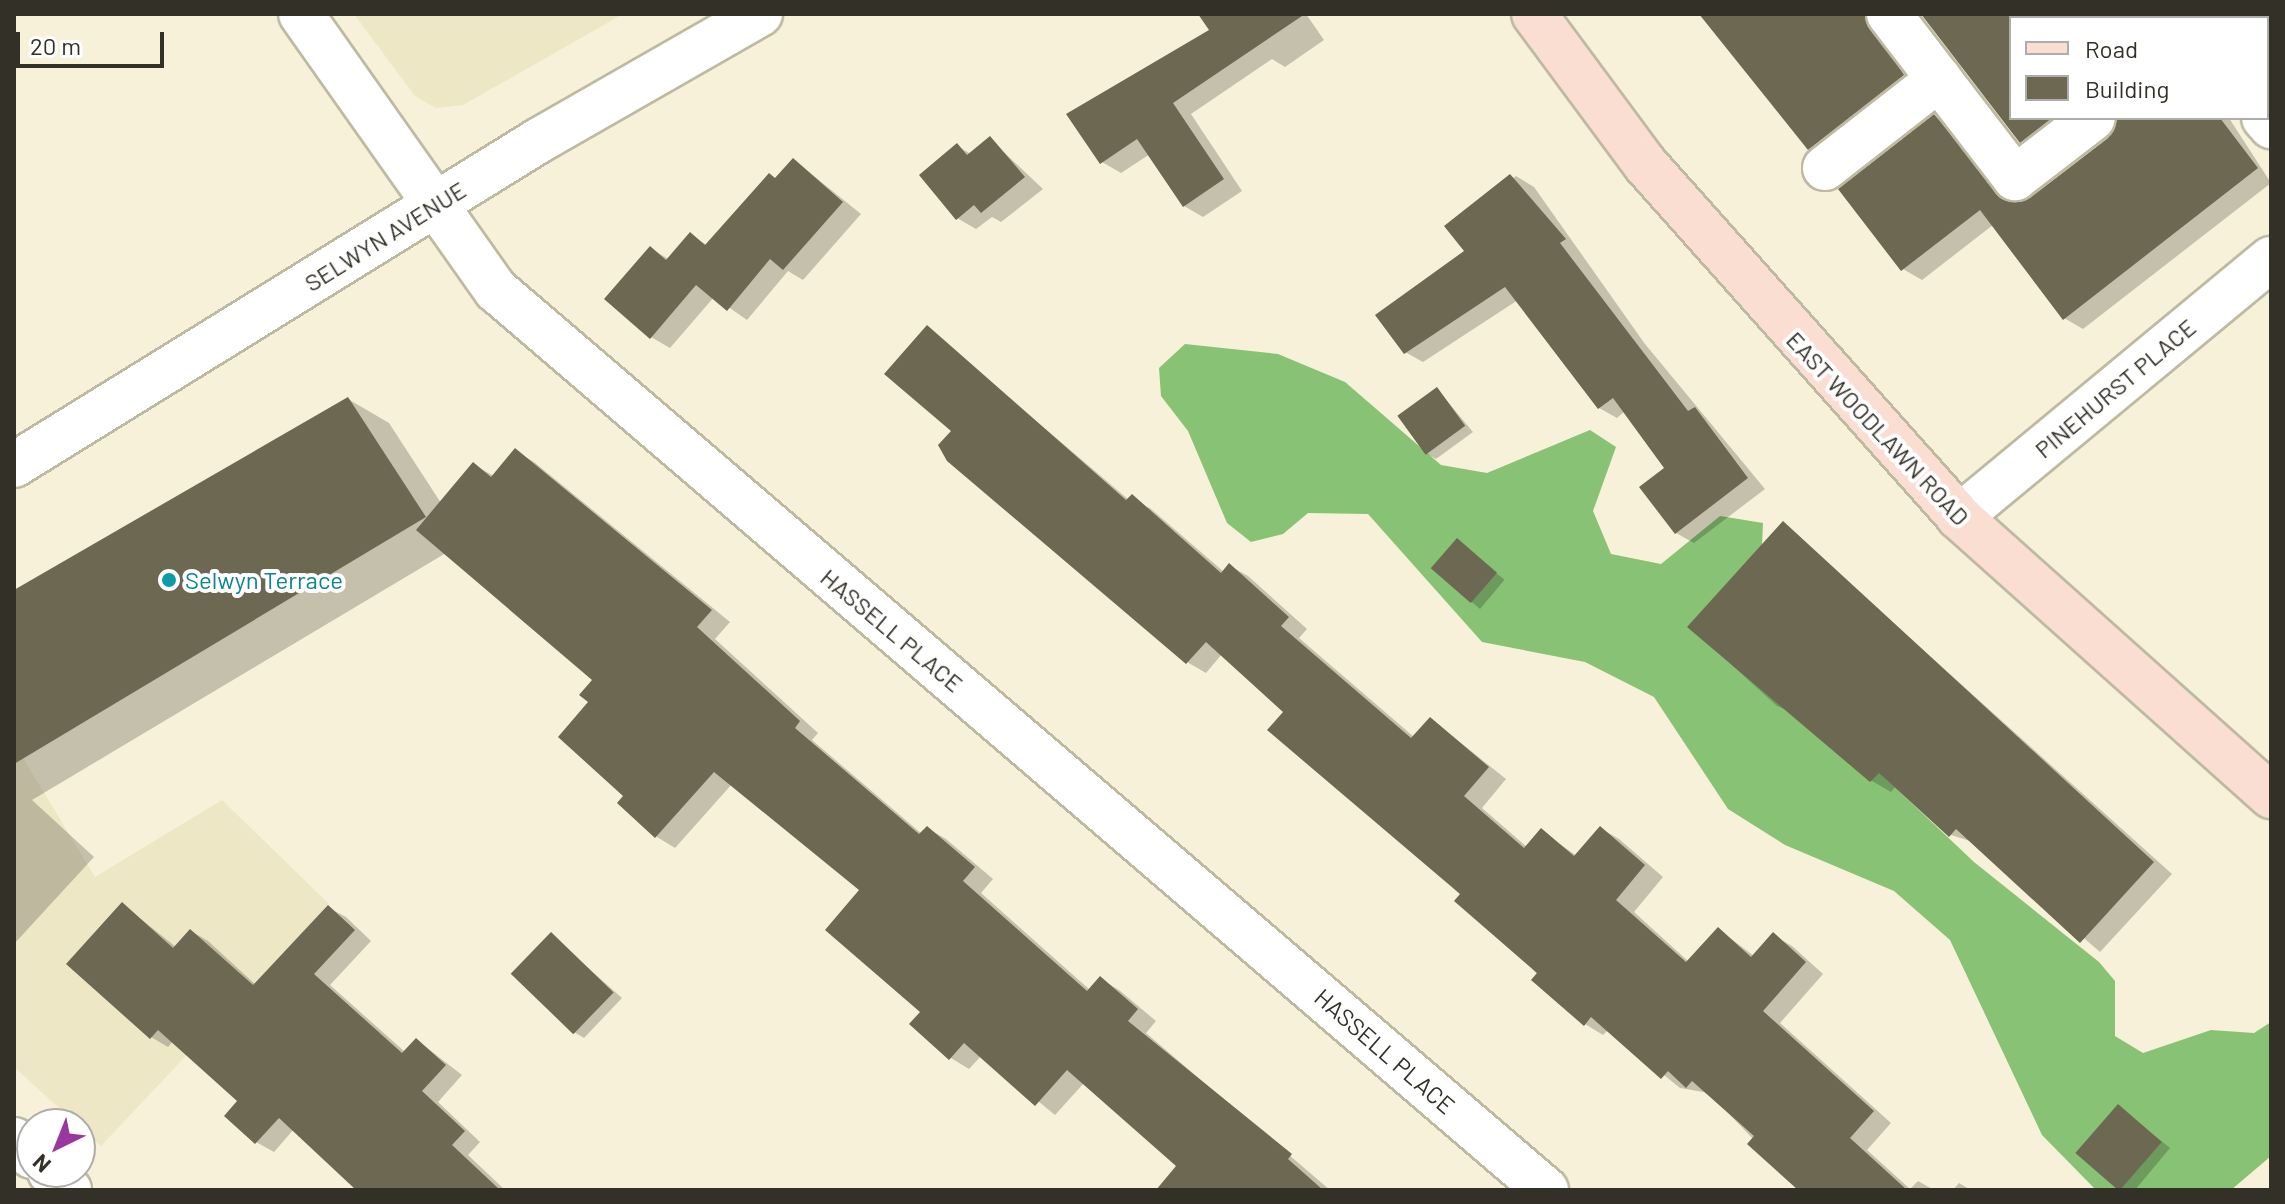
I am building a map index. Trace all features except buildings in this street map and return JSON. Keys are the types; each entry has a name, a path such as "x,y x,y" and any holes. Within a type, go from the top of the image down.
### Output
{"main road":[{"name":"EAST WOODLAWN ROAD","path":"1534,14 1645,164 1959,517 2271,796"}],"street":[{"name":"HASSELL PLACE","path":"301,14 481,273 521,313 1546,1190"},
{"name":"SELWYN AVENUE","path":"14,465 435,204 760,14"},
{"path":"1889,14 2015,178 2090,120"},
{"path":"1825,168 1939,79"},
{"name":"PINEHURST PLACE","path":"1959,517 2271,259"}],"shaded area":[{"path":"354,14 623,14 463,105 436,108 415,96"},
{"path":"14,743 95,877 222,800 329,904 101,1146 96,1141 96,1108 59,1108 14,1067"}],"green space":[{"path":"1185,344 1278,354 1345,382 1441,465 1487,473 1590,430 1616,447 1593,511 1611,554 1661,564 1720,516 1763,523 1760,591 1776,675 1974,862 2099,962 2115,981 2115,1036 2143,1053 2211,1030 2254,1033 2271,1022 2271,1156 2231,1190 2096,1190 2042,1135 1950,940 1894,891 1785,845 1728,809 1654,697 1585,662 1482,642 1368,514 1308,513 1283,534 1251,542 1227,523 1188,431 1161,396 1159,368"}],"place":[{"name":"Selwyn Terrace","path":"169,580"}]}
